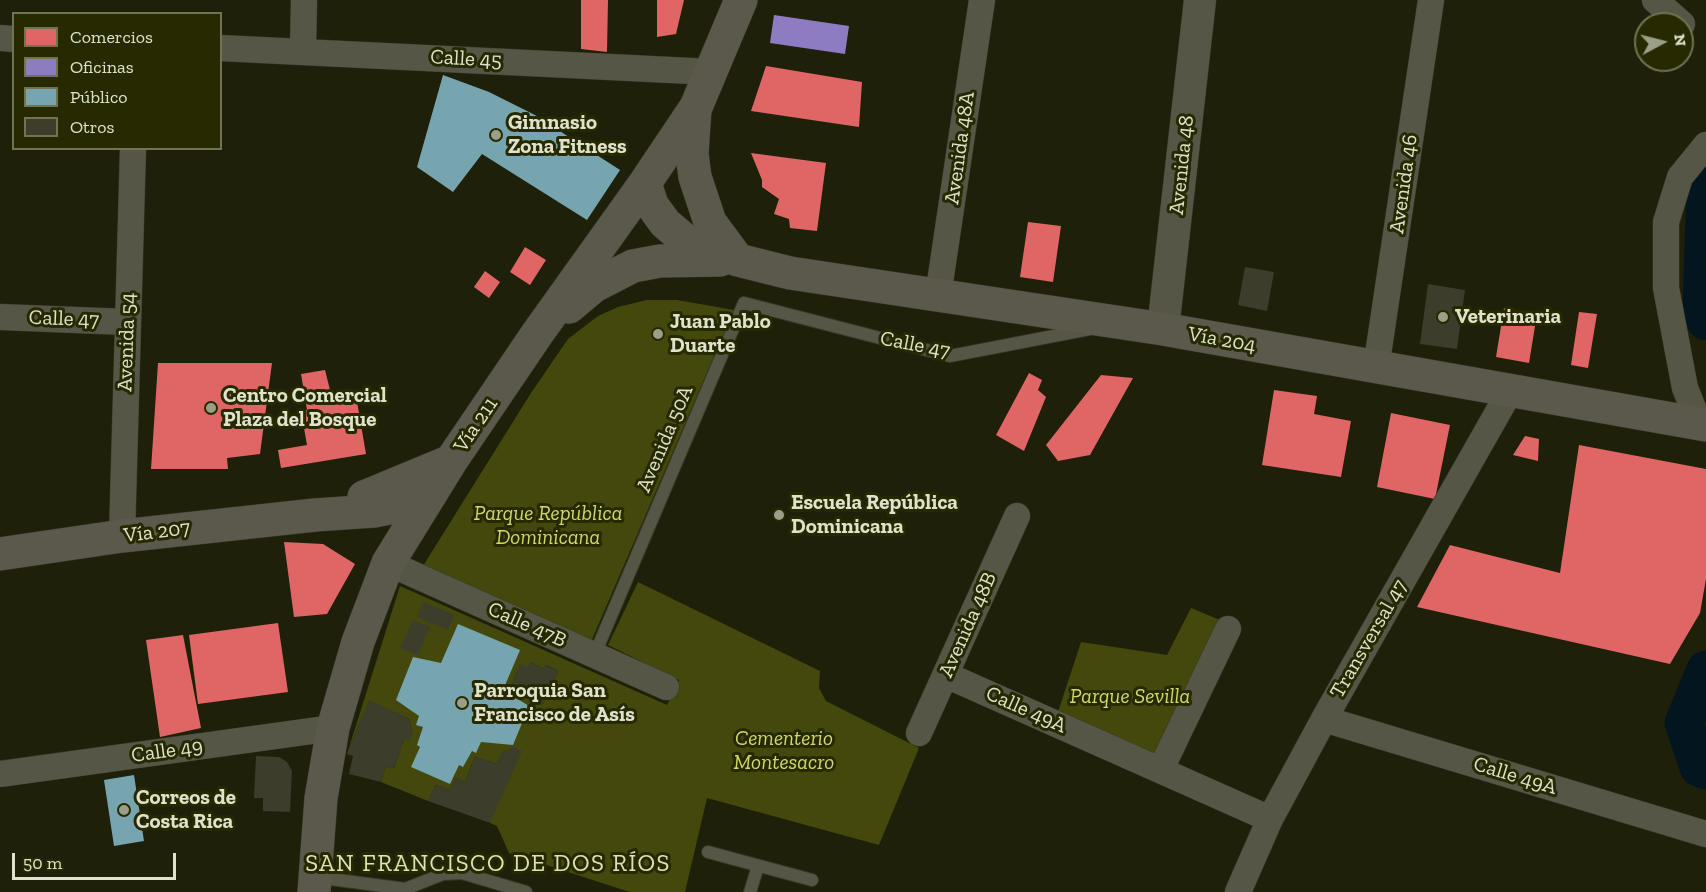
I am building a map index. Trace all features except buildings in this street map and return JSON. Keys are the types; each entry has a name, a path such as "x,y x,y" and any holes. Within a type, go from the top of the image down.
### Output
{"main road":[{"name":"Vía 211","path":"314,884 321,798 333,728 352,662 388,563 452,461 537,334 645,183 696,107 741,0"},
{"path":"696,107 692,154 695,177 710,222 738,260"},
{"name":"Vía 204","path":"645,183 652,205 664,224 685,240 738,260 831,281 1163,329 1703,424"},
{"path":"537,334 594,286 633,267 688,259 738,260"},
{"name":"Vía 207","path":"315,514 399,485 452,461"},
{"name":"Vía 207","path":"0,554 122,536 315,514 374,511 426,501"}],"street":[{"path":"303,51 304,0"},
{"name":"Avenida 48A","path":"938,296 982,0"},
{"name":"Avenida 48","path":"1163,329 1200,0"},
{"name":"Avenida 46","path":"1376,368 1431,0"},
{"path":"1655,0 1668,12"},
{"name":"Calle 45","path":"222,48 712,72"},
{"path":"1703,424 1685,388 1666,288 1666,222 1680,177 1706,145"},
{"name":"Avenida 54","path":"122,536 133,150"},
{"name":"Calle 47","path":"0,317 127,322"},
{"name":"Transversal 47","path":"1238,892 1270,819 1324,719 1510,391"},
{"name":"Avenida 48B","path":"919,733 1017,516"},
{"name":"Calle 47B","path":"388,563 666,687"},
{"path":"1161,769 1228,629"},
{"name":"Calle 49A","path":"946,675 1270,819"},
{"name":"Calle 49A","path":"1324,719 1706,834"},
{"name":"Calle 49","path":"0,774 333,728"}],"lane":[{"name":"Calle 47","path":"744,303 950,356 1124,323"},
{"name":"Avenida 50A","path":"594,656 744,303"},
{"path":"708,852 812,880"},
{"path":"750,892 758,866"},
{"path":"314,884 405,889 443,874 462,873 526,892"}],"green space":[{"name":"Parque República Dominicana","path":"647,300 677,300 734,310 590,644 423,566 531,393 568,339 598,316 618,307"},
{"name":"Cementerio Montesacro","path":"638,582 820,671 819,688 826,701 919,748 879,845 707,798 685,892 630,892 509,853 497,826 490,823 507,752 503,751 497,764 475,757 465,782 456,778 450,790 436,785 428,801 381,782 386,766 394,768 404,739 409,740 412,732 409,719 369,701 347,754 400,586 667,705 679,680 608,645","holes":["531,662 543,669 546,665 558,671 543,704 510,689 520,665 528,668"]},
{"name":"Parque Sevilla","path":"1191,608 1220,620 1154,759 1057,715 1081,642 1167,655"}],"waterway":[{"path":"1706,185 1702,309 1706,321"},
{"path":"1706,670 1684,723 1699,767 1706,770"}],"place":[{"name":"Gimnasio Zona Fitness","path":"496,135"},
{"name":"Veterinaria","path":"1443,317"},
{"name":"Juan Pablo Duarte","path":"658,334"},
{"name":"Centro Comercial Plaza del Bosque","path":"211,408"},
{"name":"Escuela República Dominicana","path":"779,515"},
{"name":"Parroquia San Francisco de Asís","path":"462,703"},
{"name":"Correos de Costa Rica","path":"124,810"}],"district":[{"name":"SAN FRANCISCO DE DOS RÍOS","path":"488,864"}]}
